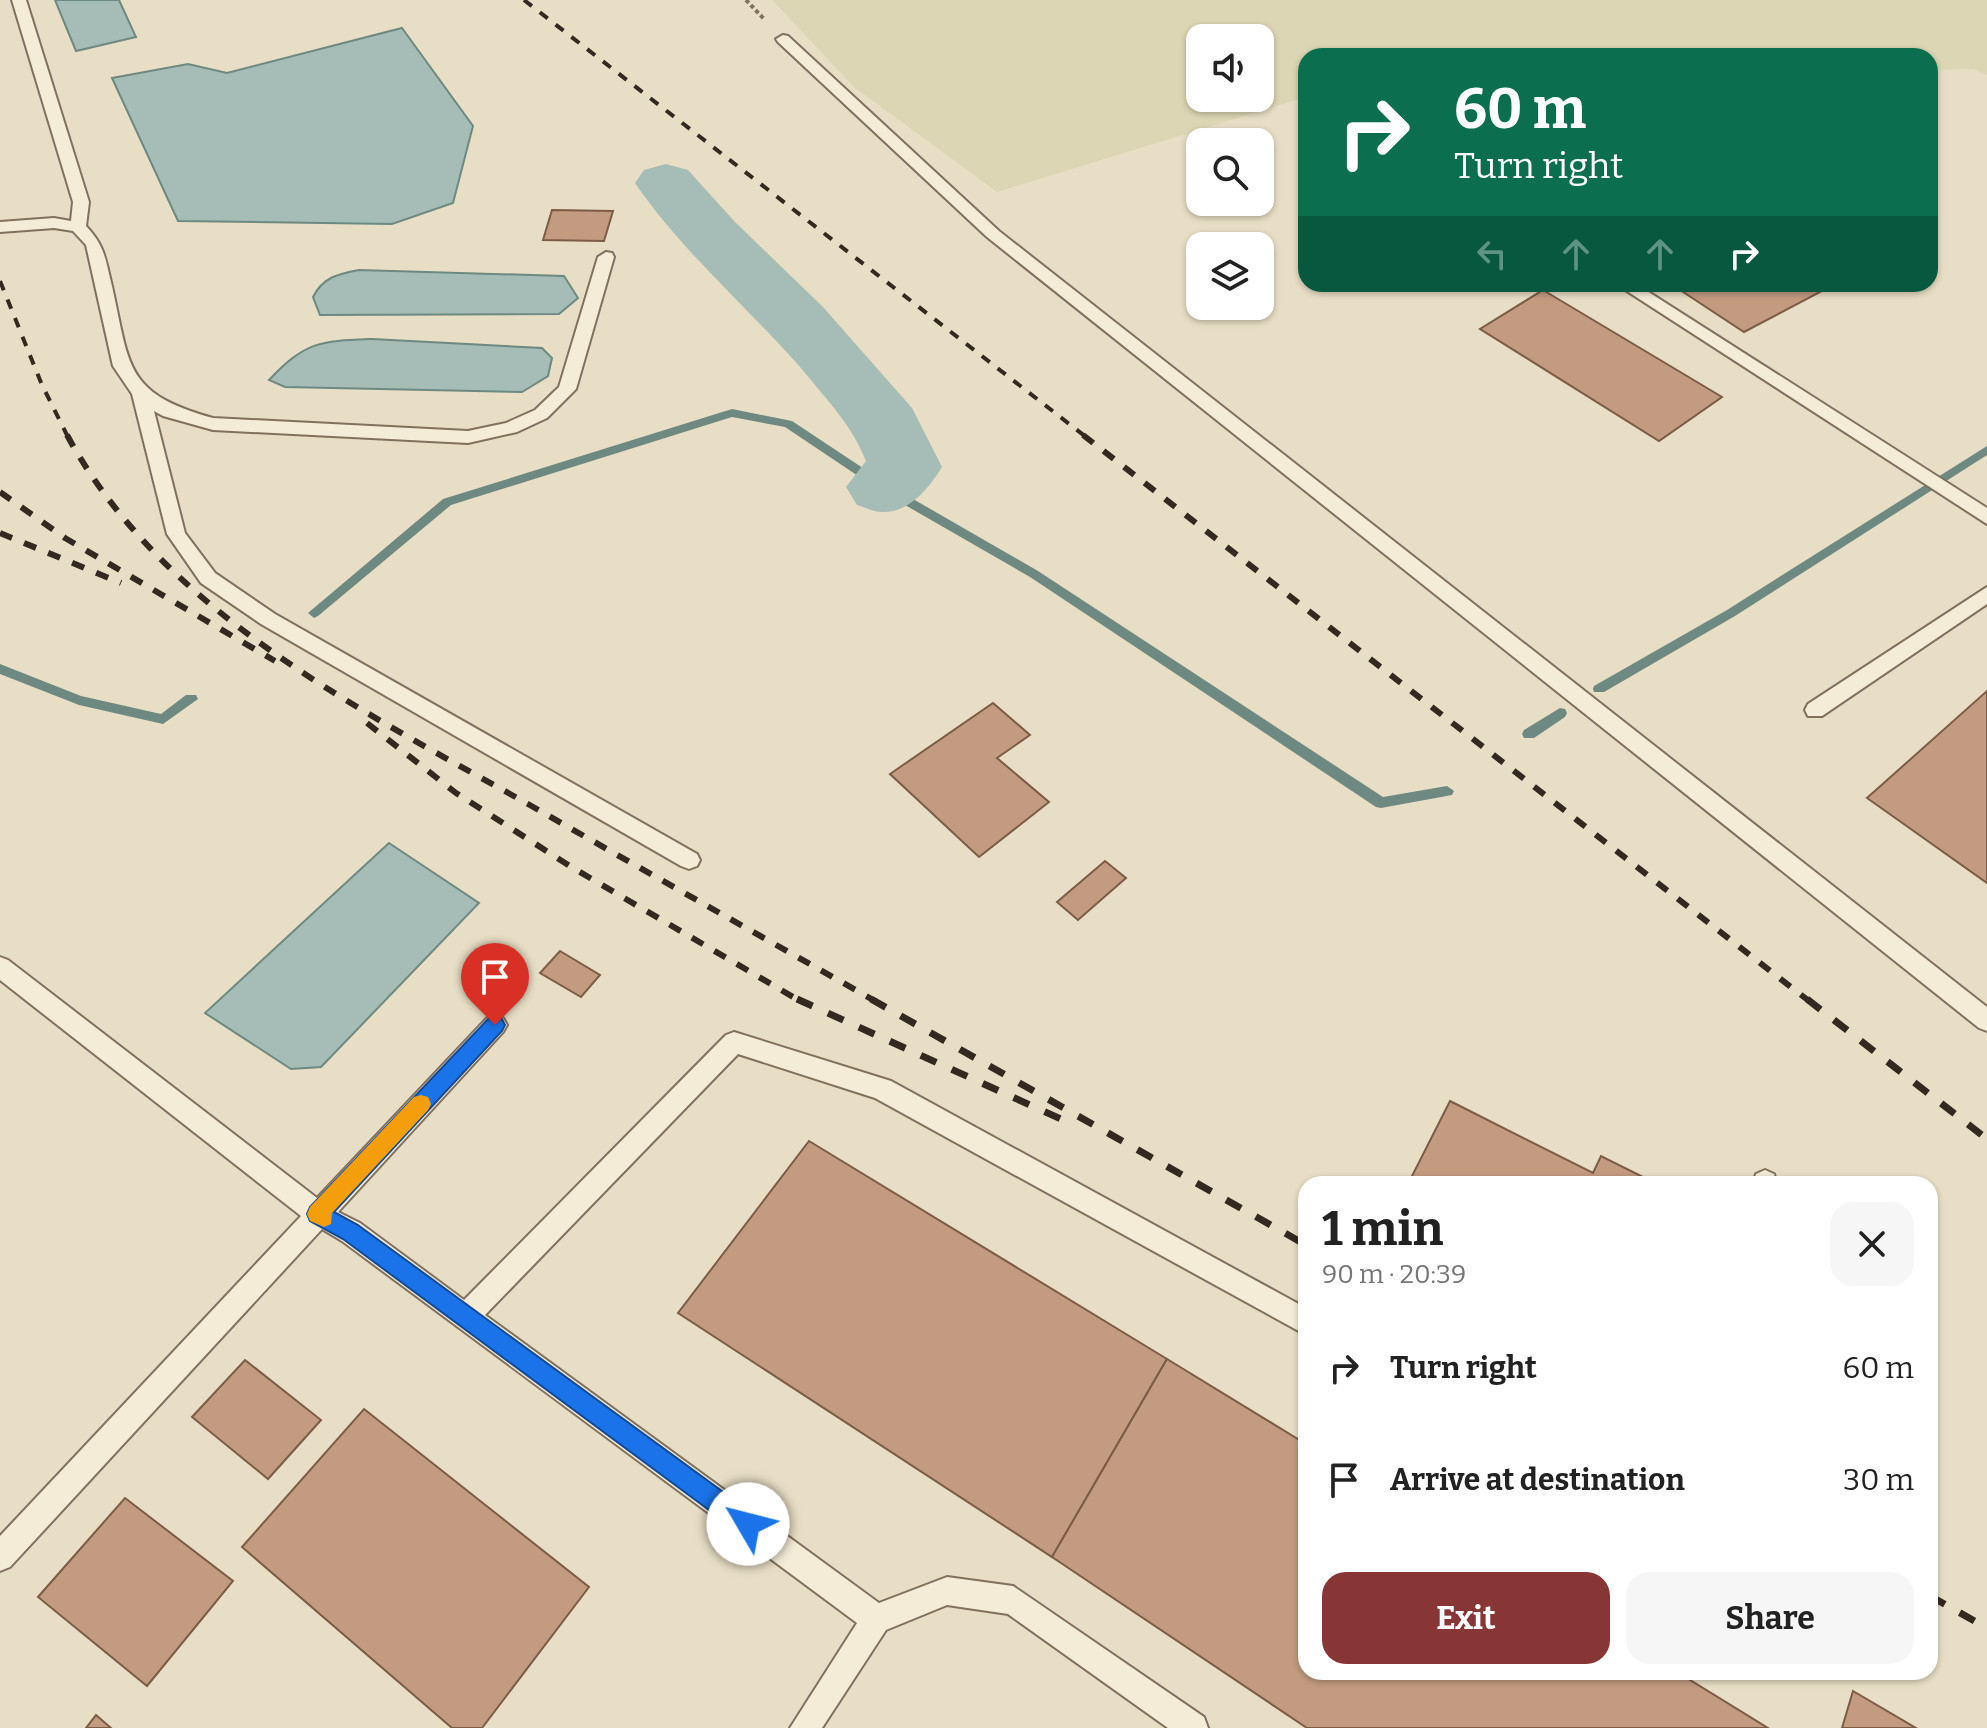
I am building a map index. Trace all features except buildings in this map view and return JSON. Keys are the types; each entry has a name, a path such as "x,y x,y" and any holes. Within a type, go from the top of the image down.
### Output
{"lane":[{"path":"19,0 81,202 78,227"},
{"path":"783,39 993,234 1987,1021"},
{"path":"0,227 54,223 78,227 94,244 122,366 141,394 176,534 208,578 268,619 689,860"},
{"path":"141,394 169,412 213,424 468,437 511,428 541,414 567,389 606,257"},
{"path":"1637,292 1987,517"},
{"path":"1815,710 1987,594"},
{"path":"0,967 318,1214 351,1232 876,1619"},
{"path":"0,1557 495,1025"},
{"path":"465,1317 734,1042 882,1089 1298,1318"},
{"path":"805,1728 876,1619 947,1591 1013,1600 1193,1728"}],"shaded area":[{"path":"772,0 1987,0 1987,75 1973,69 1938,70 1938,48 1298,48 1298,99 1274,107 1274,24 1186,24 1186,112 1257,112 1205,128 1186,128 1186,134 997,192 854,87"}],"water":[{"path":"55,0 119,0 136,37 76,51"},
{"path":"402,28 473,126 453,203 392,224 178,221 112,78 188,64 227,73"},
{"path":"359,270 564,276 578,298 559,314 320,315 313,297 321,285 338,275"},
{"path":"372,339 542,348 552,358 548,376 522,392 285,387 269,380 304,350 326,343"},
{"path":"389,843 479,903 321,1067 291,1069 205,1013"}],"waterway":[{"path":"666,183 712,236 799,322 887,425 905,467 883,487"},
{"path":"314,613 447,502 732,413 788,424 883,487 1034,574 1381,803 1447,791"},
{"path":"1599,689 1731,613 1987,450"},
{"path":"0,669 79,700 163,719 191,699"},
{"path":"1529,734 1560,713"}],"railway":[{"path":"524,0 1086,437"},
{"path":"0,281 42,385 67,435"},
{"path":"67,435 107,498 156,554 210,604 270,650 398,731 875,1001"},
{"path":"1083,435 1809,1001"},
{"path":"0,492 65,538 275,661"},
{"path":"0,533 121,583"},
{"path":"367,723 456,793 573,868 800,1001"},
{"path":"797,999 1074,1125"},
{"path":"871,999 1298,1240"},
{"path":"1807,999 1987,1139"},
{"path":"1938,1600 1987,1628"}],"slow traffic":[{"path":"324,1217 318,1214 421,1104"}],"route":[{"path":"495,1025 318,1214 351,1232 748,1524"}]}
